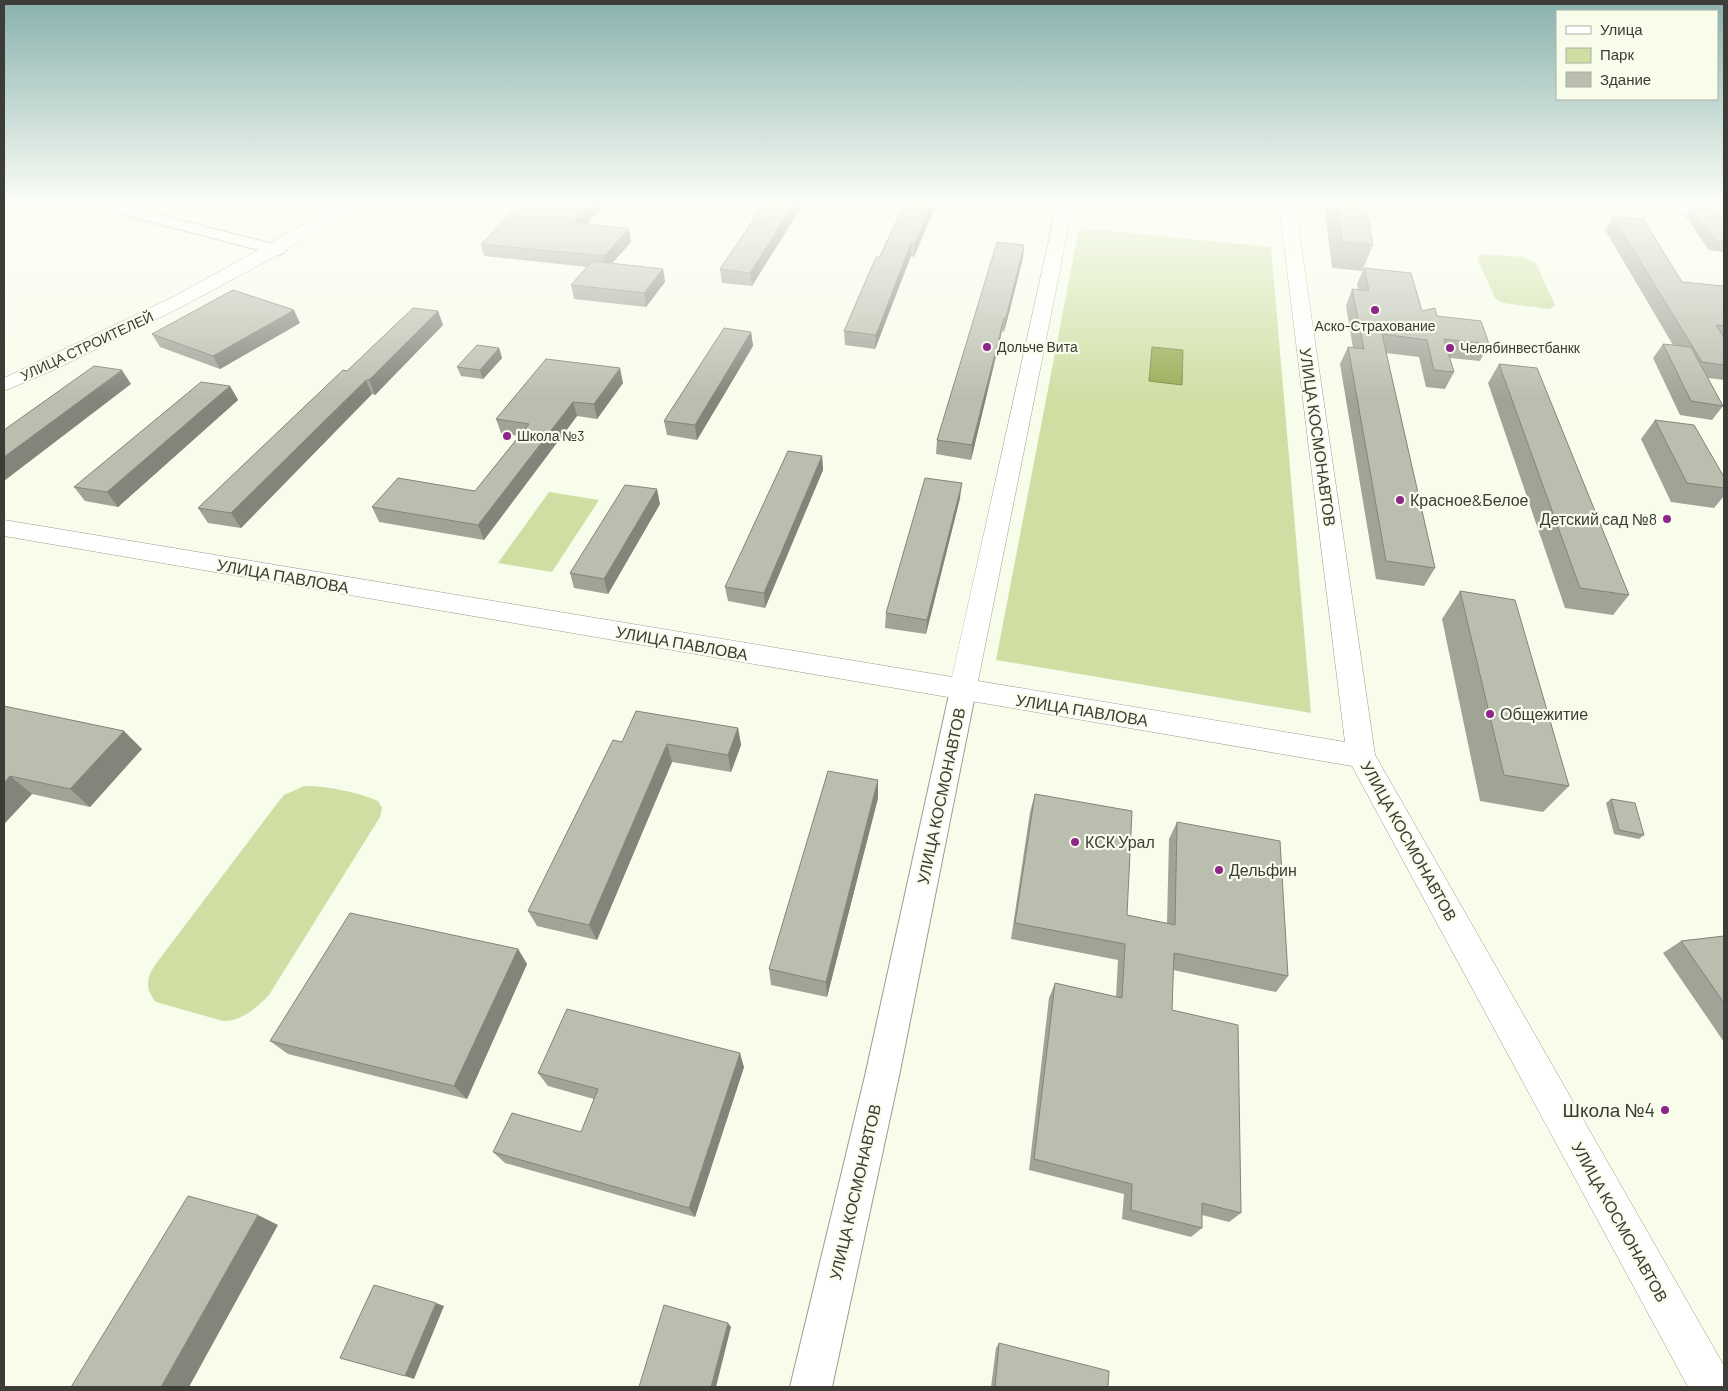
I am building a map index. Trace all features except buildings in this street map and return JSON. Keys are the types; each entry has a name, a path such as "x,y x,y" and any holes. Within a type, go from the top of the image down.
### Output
{"street":[{"name":"УЛИЦА СТРОИТЕЛЕЙ","path":"4,386 180,302 242,269"},
{"name":"УЛИЦА КОСМОНАВТОВ","path":"811,1387 884,1066 1051,269"},
{"name":"УЛИЦА КОСМОНАВТОВ","path":"1296,269 1362,756 1712,1387"},
{"name":"УЛИЦА ПАВЛОВА","path":"4,528 1362,756"}],"green space":[{"path":"1071,269 1273,269 1311,713 996,660"},
{"path":"1482,269 1538,269 1555,305 1550,309 1503,303 1495,298"},
{"path":"549,492 599,500 552,572 498,563"},
{"path":"304,786 332,788 351,792 378,801 382,808 380,817 269,995 243,1016 223,1021 156,1002 148,988 148,979 155,965 279,801 284,795"}],"shaded area":[{"path":"1152,347 1183,350 1182,385 1149,381"}],"place":[{"name":"Аско-Страхование","path":"1375,310"},
{"name":"Дольче Вита","path":"987,347"},
{"name":"Челябинвестбанкк","path":"1450,348"},
{"name":"Школа №3","path":"507,436"},
{"name":"Красное&Белое","path":"1400,500"},
{"name":"Детский сад №8","path":"1667,519"},
{"name":"Общежитие","path":"1490,714"},
{"name":"КСК Урал","path":"1075,842"},
{"name":"Дельфин","path":"1219,870"},
{"name":"Школа №4","path":"1665,1110"}]}
